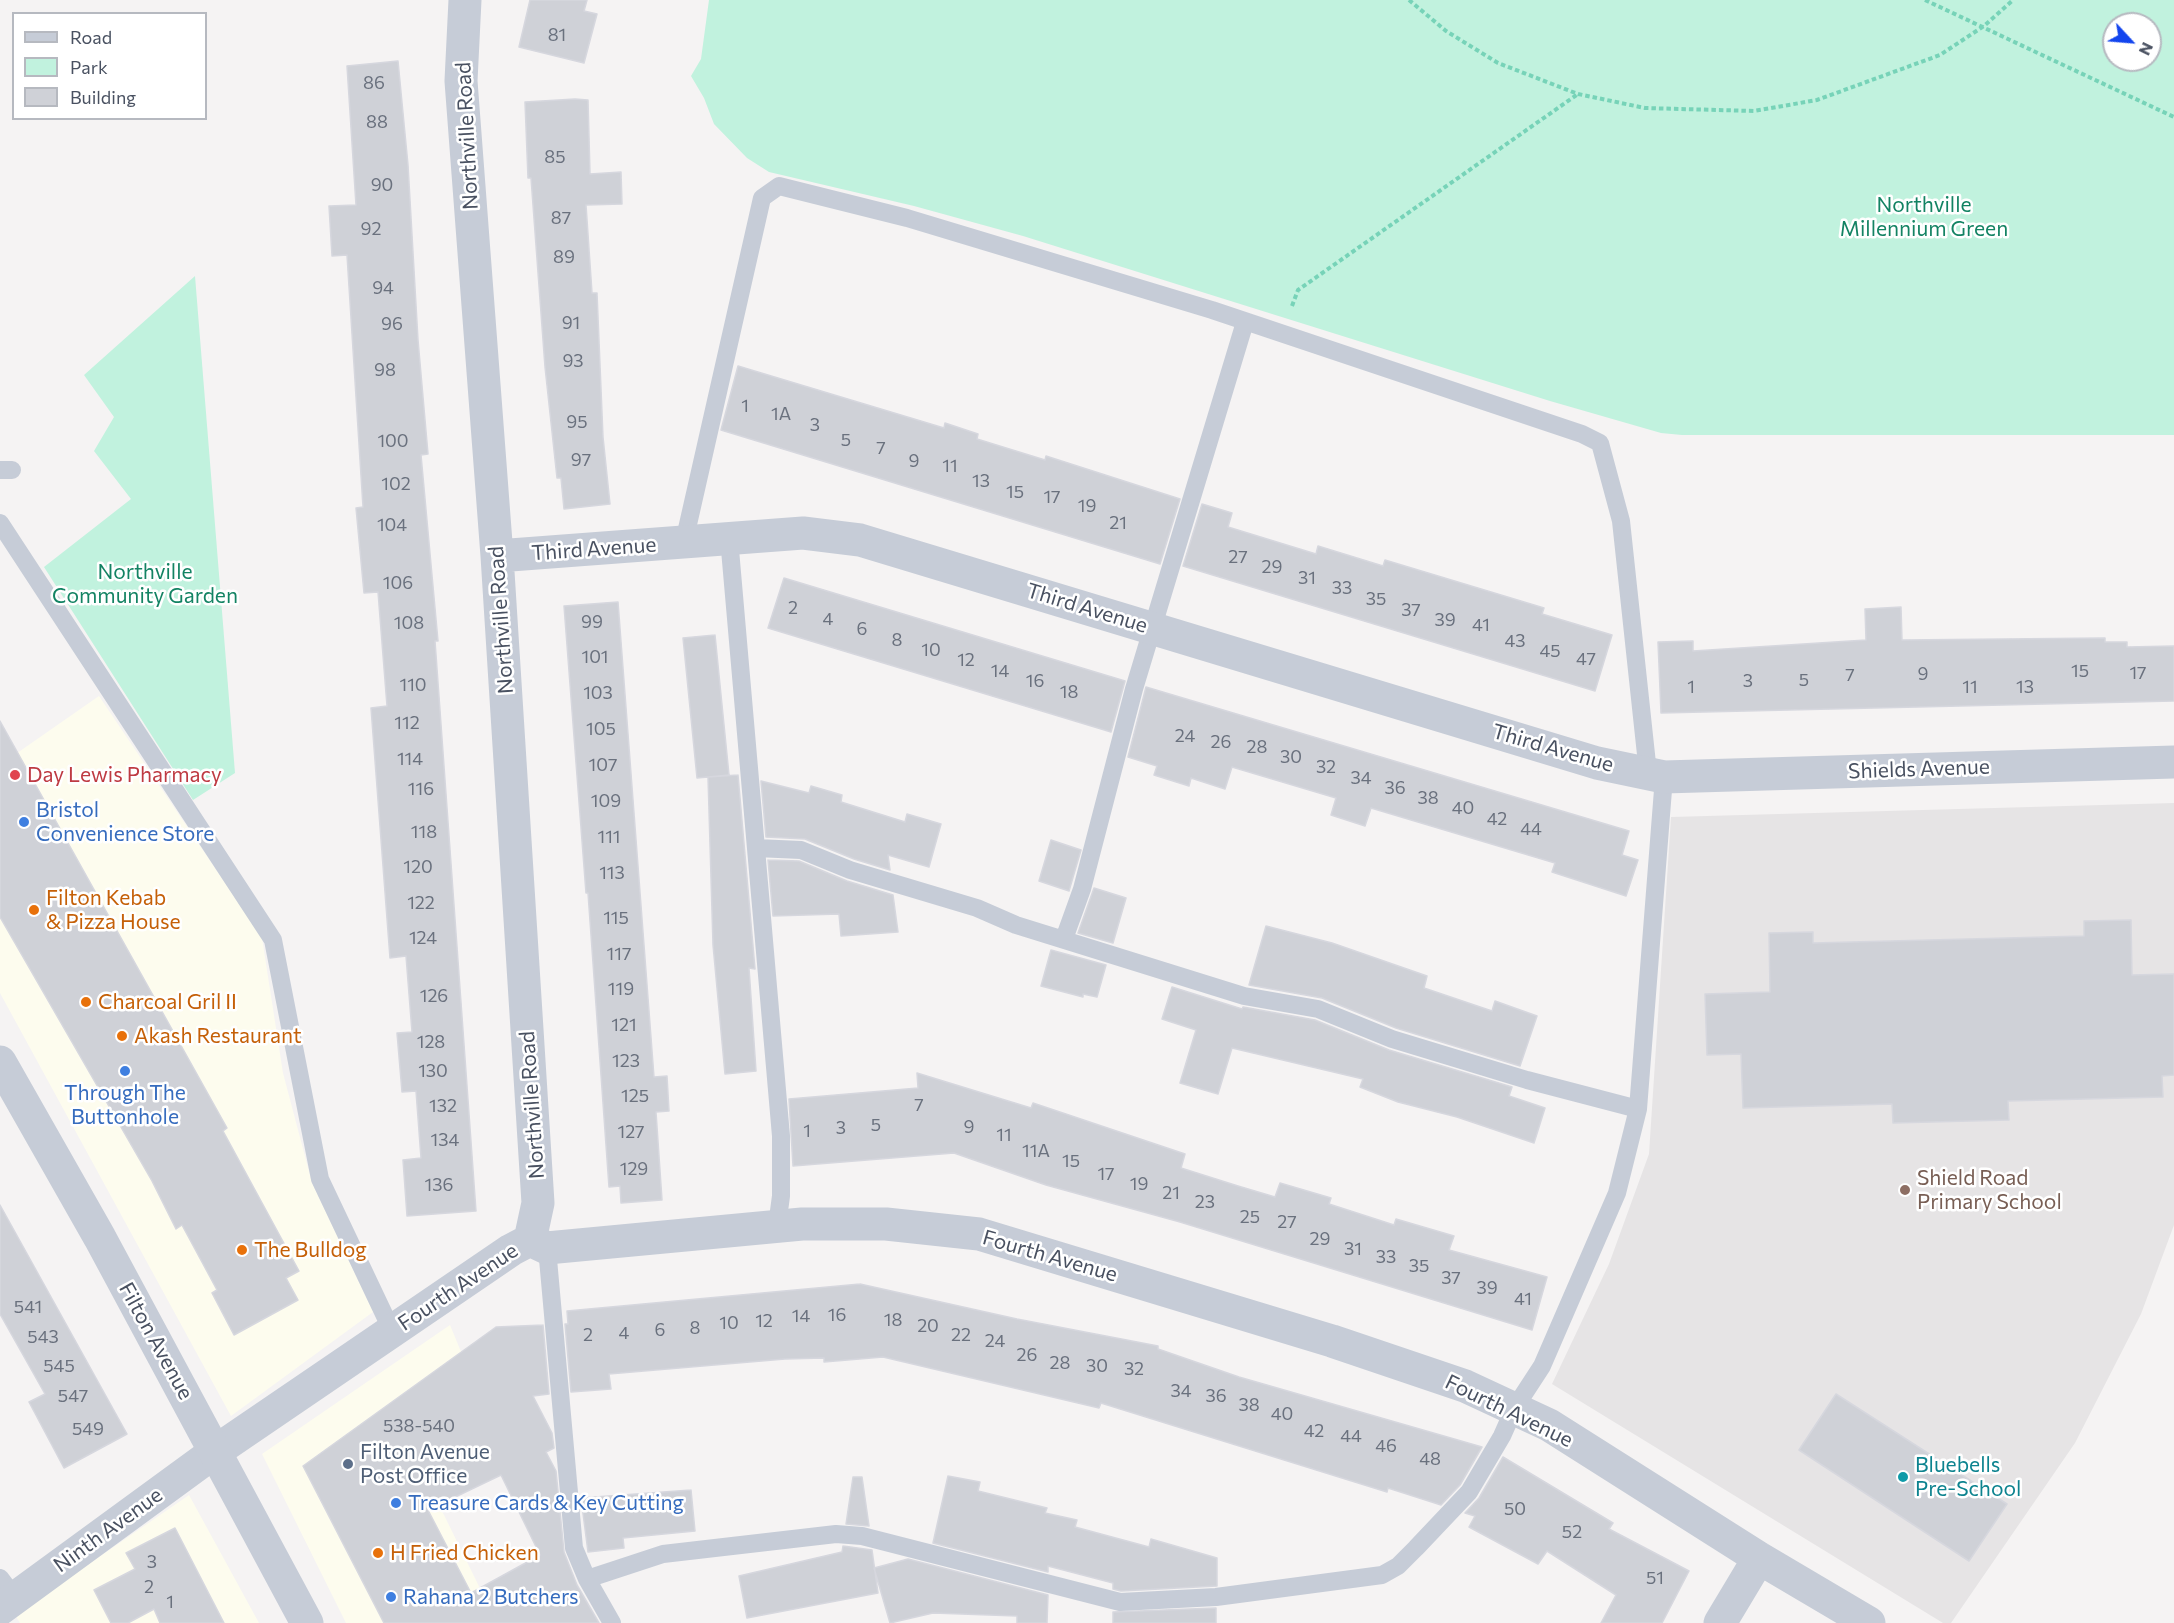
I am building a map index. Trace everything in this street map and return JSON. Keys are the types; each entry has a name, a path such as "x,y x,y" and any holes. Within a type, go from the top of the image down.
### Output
{"street":[{"name":"Northville Road","path":"465,0 461,81 497,556 538,1203 538,1244"},
{"name":"Third Avenue","path":"497,556 803,533 860,540 1597,763 1656,775"},
{"name":"Shields Avenue","path":"1656,775 2174,762"},
{"name":"Filton Avenue","path":"0,1062 216,1450 307,1623"},
{"name":"Fourth Avenue","path":"216,1450 511,1250 538,1244 777,1226 886,1224 979,1234 1332,1341 1465,1386 1549,1425 1869,1623"},
{"name":"Ninth Avenue","path":"5,1603 216,1450"},
{"path":"1720,1623 1759,1557"}],"lane":[{"path":"586,1580 663,1554 836,1534 862,1536 1120,1602 1216,1597 1382,1575 1398,1566 1469,1492 1502,1436 1514,1409 1542,1366 1617,1193 1638,1109 1656,775 1621,521 1600,443 1582,434 1245,322 961,234 779,186 762,198 684,542"},
{"path":"1064,939 1082,889 1153,628 1245,322"},
{"path":"0,523 273,940 320,1179 392,1331"},
{"path":"729,538 781,1136 781,1196 777,1226"},
{"path":"756,848 777,847 801,850 850,870 977,908 1016,925 1244,996 1318,1009 1392,1039 1527,1080 1638,1109"},
{"path":"538,1244 574,1548 586,1580 612,1623"}],"path":[{"path":"1408,0 1446,31 1498,63 1578,94 1646,108 1754,111 1817,100 1929,59 1983,26 2013,0"},
{"path":"1925,0 2174,117"},
{"path":"1290,311 1298,290 1578,94"}],"shaded area":[{"path":"99,696 262,938 283,1073 312,1183 373,1312 231,1416 0,993 0,765"},
{"name":"Shield Road Primary School","path":"2174,803 2174,1225 2141,1314 2075,1443 1951,1623 1943,1623 1552,1384 1609,1264 1649,1154 1671,817"},
{"path":"450,1325 464,1359 419,1473 444,1515 497,1623 346,1623 262,1454"},
{"path":"189,1495 259,1623 20,1623 15,1615"}],"green space":[{"name":"Northville Millennium Green","path":"709,0 2174,0 2174,435 1682,435 1661,433 1550,401 1023,236 914,206 769,172 747,158 714,124 704,98 691,76 701,59"},
{"name":"Northville Community Garden","path":"195,276 235,773 193,800 44,567 131,499 94,451 114,417 84,375"}],"building":[{"path":"530,0 587,0 584,11 597,14 584,63 519,47"},
{"path":"398,61 408,165 418,340 428,454 421,455 438,641 435,641 476,1211 407,1216 403,1160 421,1158 416,1091 402,1092 397,1033 412,1032 406,956 390,958 371,708 387,706 378,592 364,593 356,508 363,507 347,255 332,256 329,206 356,205 347,66"},
{"path":"588,100 590,174 621,172 622,204 586,205 592,293 597,293 603,437 610,504 564,509 561,478 557,478 545,367 531,178 528,178 525,102"},
{"path":"738,366 944,428 945,423 978,434 977,439 1045,460 1046,456 1180,499 1160,564 721,430"},
{"path":"1202,504 1232,513 1228,527 1316,554 1318,546 1383,566 1385,560 1544,608 1542,614 1612,635 1595,691 1183,566"},
{"path":"784,578 1125,681 1111,732 768,628"},
{"path":"618,602 654,1077 667,1076 669,1111 656,1112 662,1200 621,1203 620,1186 609,1187 564,606"},
{"path":"1901,607 1902,640 2105,638 2105,642 2127,642 2127,647 2174,646 2174,701 1661,713 1658,642 1693,641 1693,651 1866,640 1865,609"},
{"path":"715,635 729,775 697,778 683,638"},
{"path":"1146,687 1629,831 1622,855 1638,860 1626,896 1552,872 1555,863 1371,808 1365,826 1331,815 1336,798 1232,767 1225,789 1191,778 1189,786 1154,775 1157,766 1128,757"},
{"path":"0,721 227,1128 223,1131 299,1271 286,1278 298,1300 234,1335 212,1293 217,1290 182,1225 176,1229 152,1181 0,917"},
{"path":"738,775 755,969 749,968 756,1071 725,1074 713,945 708,777"},
{"path":"761,781 809,793 811,786 842,795 841,802 905,822 907,814 941,824 929,867 888,855 890,870 854,859 805,839 766,837"},
{"path":"1051,840 1081,850 1069,891 1039,881"},
{"path":"768,860 799,861 847,881 893,895 898,932 841,936 839,914 773,916"},
{"path":"1094,888 1126,898 1113,943 1078,933"},
{"path":"2131,920 2132,975 2174,974 2174,1075 2162,1076 2163,1097 2008,1101 2009,1120 1893,1123 1892,1104 1743,1108 1741,1054 1707,1055 1705,994 1770,992 1769,933 1813,932 1813,943 2084,936 2084,921"},
{"path":"1266,926 1332,943 1427,976 1424,988 1492,1011 1495,1001 1537,1016 1520,1066 1396,1028 1322,998 1249,985"},
{"path":"1051,950 1106,965 1097,997 1083,994 1083,997 1041,986"},
{"path":"1172,987 1242,1009 1243,1007 1315,1020 1389,1050 1512,1087 1509,1096 1545,1108 1534,1143 1457,1117 1398,1102 1360,1087 1363,1079 1232,1048 1218,1094 1180,1083 1196,1030 1162,1019"},
{"path":"917,1073 1031,1108 1033,1103 1185,1154 1181,1168 1238,1186 1275,1197 1280,1183 1331,1198 1329,1204 1394,1225 1396,1219 1454,1236 1449,1250 1547,1277 1532,1330 1180,1222 1046,1185 954,1153 793,1166 789,1099 918,1088"},
{"path":"0,1205 127,1434 64,1468 29,1402 45,1394 0,1314"},
{"path":"860,1284 1017,1319 1158,1346 1158,1349 1239,1377 1482,1447 1460,1485 1441,1505 1388,1488 1387,1492 1101,1403 1099,1408 883,1357 824,1362 824,1358 785,1359 609,1374 611,1389 571,1392 565,1324 568,1324 567,1311"},
{"path":"543,1325 549,1394 533,1396 552,1433 554,1448 546,1452 556,1471 564,1552 577,1585 599,1623 384,1623 303,1466 496,1327","holes":["501,1475 540,1555 471,1593 428,1510"]},
{"name":"Bluebells Pre-School","path":"1836,1394 2007,1504 1969,1561 1799,1450"},
{"path":"1503,1457 1613,1523 1609,1529 1689,1571 1662,1623 1601,1623 1616,1595 1547,1551 1538,1564 1469,1527 1475,1516 1465,1513 1479,1498"},
{"path":"948,1476 980,1482 978,1491 1047,1508 1045,1513 1077,1520 1075,1527 1149,1547 1151,1539 1217,1558 1217,1586 1121,1591 1113,1589 1113,1583 1048,1566 1048,1572 933,1543"},
{"path":"853,1477 862,1477 869,1526 846,1524"},
{"path":"691,1490 695,1531 623,1538 624,1548 588,1552 581,1498"},
{"path":"175,1528 224,1623 160,1623 154,1609 128,1623 111,1623 94,1590 135,1569 126,1553"},
{"path":"843,1546 872,1550 878,1593 747,1618 739,1576 842,1552"},
{"path":"908,1559 1048,1595 1047,1623 1017,1623 1017,1616 933,1613 890,1623 874,1568"},
{"path":"1216,1608 1216,1623 1113,1623 1113,1612"}],"place":[{"name":"Day Lewis Pharmacy","path":"15,775"},
{"name":"Bristol Convenience Store","path":"24,822"},
{"name":"Filton Kebab & Pizza House","path":"34,910"},
{"name":"Charcoal Gril II","path":"86,1002"},
{"name":"Akash Restaurant","path":"122,1036"},
{"name":"Through The Buttonhole","path":"125,1071"},
{"name":"Shield Road Primary School","path":"1905,1190"},
{"name":"The Bulldog","path":"242,1250"},
{"name":"Filton Avenue Post Office","path":"348,1464"},
{"name":"Bluebells Pre-School","path":"1903,1477"},
{"name":"Treasure Cards & Key Cutting","path":"396,1503"},
{"name":"H Fried Chicken","path":"378,1553"},
{"name":"Rahana 2 Butchers","path":"391,1597"}]}
